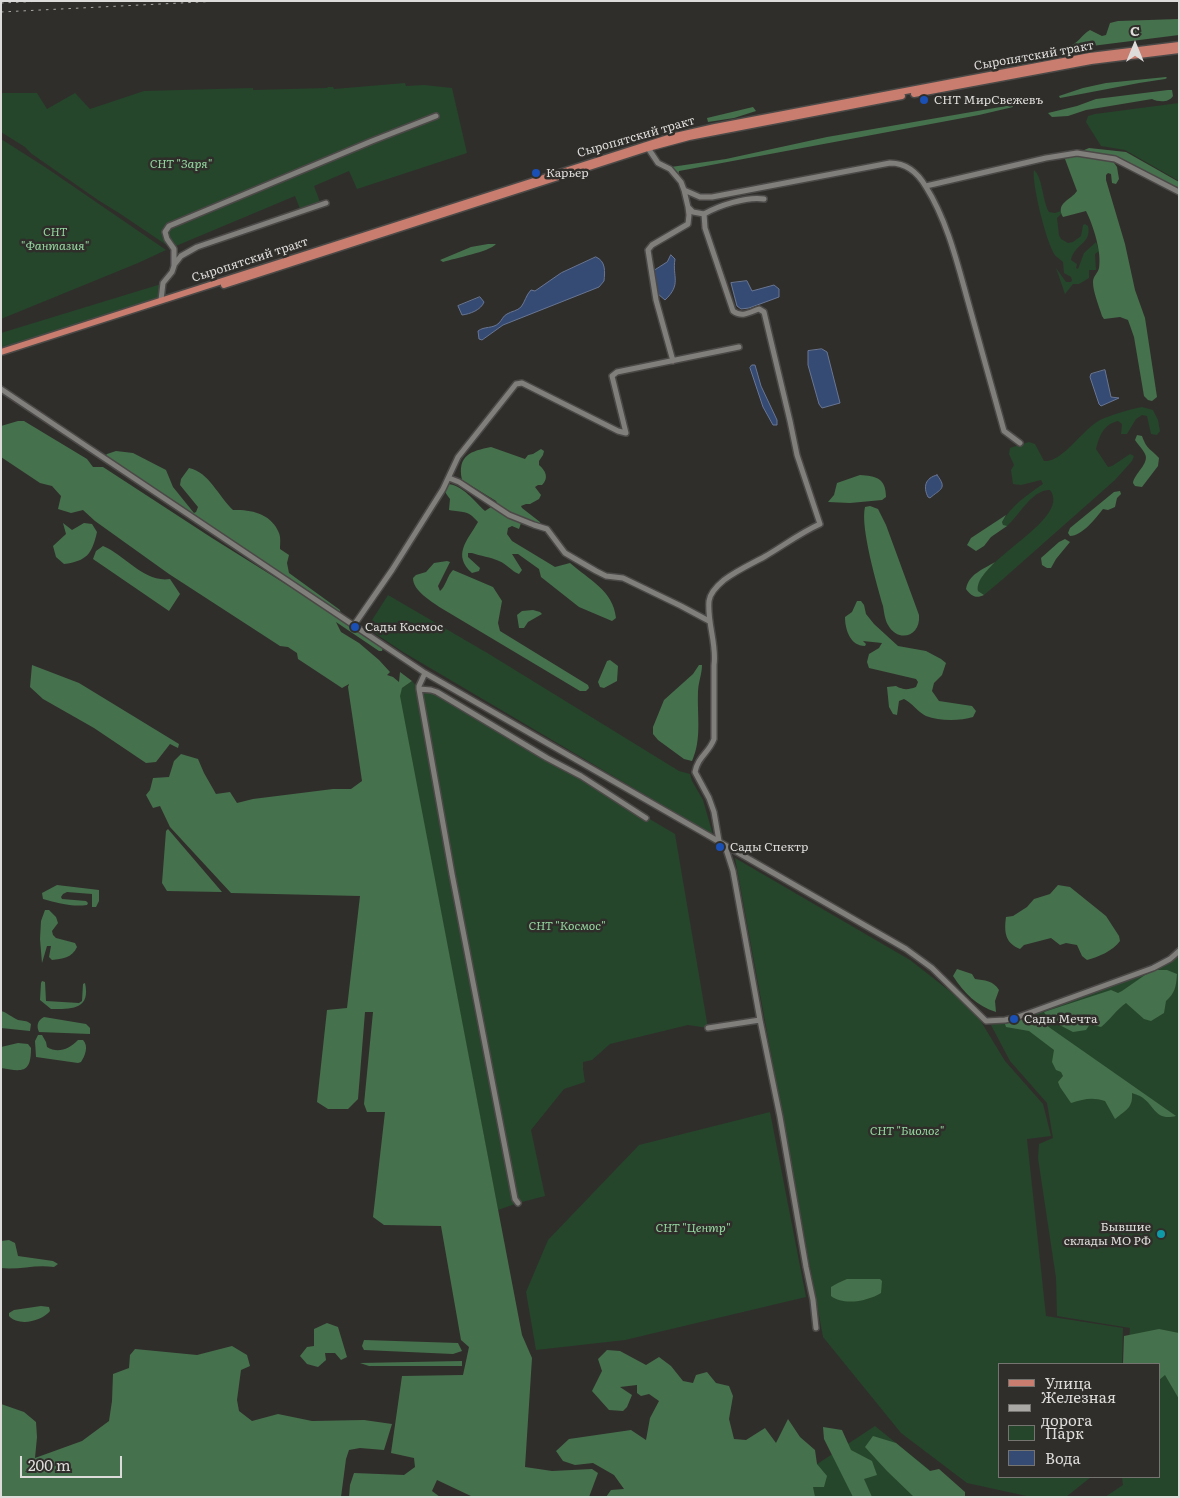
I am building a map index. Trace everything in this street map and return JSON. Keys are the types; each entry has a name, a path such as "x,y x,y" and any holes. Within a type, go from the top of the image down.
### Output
{"main road":[{"name":"Сыропятский тракт","path":"1,352 646,144 687,133 1090,56 1179,45"},
{"name":"Сыропятский тракт","path":"1,356 648,148 717,132 1058,67 1179,50"}],"street":[{"path":"174,266 174,249 167,239 165,232 168,226 436,116"},
{"path":"648,148 658,163 670,169 684,190 689,215 688,224 652,245 648,250 656,300 672,362"},
{"path":"926,186 1046,158 1077,153 1115,159 1179,192"},
{"path":"684,190 700,197 712,197 890,163 899,163 906,166 926,186 942,219 953,248 1004,431 1020,443"},
{"path":"688,207 693,212 704,214 719,206 752,199 764,199"},
{"path":"162,300 163,283 181,256 198,247 326,203"},
{"path":"704,214 705,228 733,312 737,315 745,315 760,309 764,312 797,455 820,524 802,532 726,578 718,585 709,598 709,621 716,655 714,665 714,739 711,747 698,760 695,772 714,812 719,841"},
{"path":"354,625 392,570 448,478 458,458 518,383 522,383 618,431 626,432 612,376 617,372 739,347"},
{"path":"1,389 425,673 906,950 932,968 986,1021 1005,1020 1034,1012 1153,968 1179,952"},
{"path":"448,478 509,515 547,529 565,553 596,571 606,576 623,578 709,621"},
{"path":"425,673 419,690 515,1199 518,1203"},
{"path":"419,690 437,692 547,758 581,776 646,818"},
{"path":"725,845 733,871 780,1117 813,1300 816,1328"},
{"path":"708,1028 760,1020"}],"green space":[{"path":"1179,19 1179,35 1068,49 1068,47 1090,30 1102,36 1106,35 1110,23 1118,21"},
{"path":"1166,77 1165,79 1060,98 1059,96 1106,83"},
{"name":"СНТ \"Заря\"","path":"405,83 406,86 424,85 452,88 467,153 357,189 349,171 314,186 320,202 300,209 295,196 171,248 1,132 1,93 37,93 47,109 75,93 90,109 144,91 328,87 333,87 334,89"},
{"path":"1172,90 1173,96 1166,101 1152,99 1086,110 1068,116 1052,117 1048,113 1096,99"},
{"path":"1179,103 1179,181 1125,150 1101,146 1086,122 1088,116 1095,114"},
{"path":"1012,105 1013,107 979,115 679,171 678,176 671,167 726,159 827,137"},
{"path":"753,107 756,111 734,118 708,122 707,118"},
{"name":"СНТ \"Фантазия\"","path":"1,139 45,167 166,250 1,319"},
{"path":"1089,148 1126,152 1179,182 1179,190 1122,160 1082,151"},
{"path":"1070,155 1112,160 1117,167 1119,179 1116,184 1112,183 1111,174 1108,173 1106,175 1106,180 1125,244 1135,290 1145,318 1157,397 1152,401 1144,396 1134,337 1128,320 1120,317 1104,319 1102,316 1093,286 1100,262 1098,247 1086,211 1063,217 1061,212 1062,205 1077,191 1065,159 1065,157"},
{"path":"1034,170 1039,178 1049,212 1061,211 1057,218 1061,239 1068,243 1073,242 1081,236 1083,225 1088,226 1089,232 1087,237 1075,250 1071,260 1077,264 1076,268 1078,269 1084,253 1096,242 1099,251 1095,254 1096,270 1089,270 1089,278 1079,284 1073,284 1065,294 1056,268 1066,282 1071,282 1072,280 1071,277 1064,273 1063,262 1053,252 1049,242 1035,187"},
{"path":"496,244 486,250 443,262 440,260 471,247"},
{"path":"159,285 160,296 158,299 1,349 1,333"},
{"path":"1142,407 1153,410 1158,420 1160,431 1157,435 1151,434 1147,416 1142,415 1136,419 1127,434 1121,434 1122,424 1118,421 1109,425 1101,435 1096,449 1108,467 1130,454 1134,456 1132,461 1115,480 1003,579 984,595 978,591 980,580 990,568 1035,528 1047,514 1053,502 1050,490 1043,491 1031,498 1007,526 1003,526 1002,522 1015,505 1043,484 1041,480 1021,485 1013,484 1011,470 1014,465 1009,454 1010,448 1029,442 1035,444 1044,461 1051,460 1065,451 1093,424 1121,412"},
{"path":"24,421 87,459 93,467 103,467 356,628 383,647 382,651 379,651 336,622 341,632 359,643 379,660 390,672 387,675 399,682 400,672 412,681 402,688 400,696 522,1335 532,1358 525,1467 552,1471 592,1469 598,1473 589,1497 473,1497 437,1480 432,1491 440,1497 349,1497 354,1473 404,1475 415,1467 414,1458 391,1453 402,1376 463,1375 469,1347 461,1340 441,1226 384,1225 373,1217 385,1112 367,1112 364,1104 373,1012 365,1012 358,1099 348,1109 328,1109 317,1102 327,1010 347,1008 360,896 231,893 170,827 160,806 153,808 146,795 150,790 153,778 169,777 174,761 181,754 198,759 216,794 230,792 237,803 253,799 333,789 351,789 362,781 349,684 342,688 298,659 297,653 288,647 280,646 169,574 95,521 83,510 71,513 58,509 61,496 52,486 40,483 1,457 1,426"},
{"path":"1137,435 1142,436 1147,446 1159,458 1158,466 1142,487 1135,486 1133,483 1144,465 1146,457 1135,440"},
{"path":"491,447 525,459 528,455 541,449 544,451 539,465 545,472 546,477 542,485 535,487 541,495 539,499 530,504 521,506 541,525 525,520 521,523 519,529 512,526 508,528 507,534 512,541 555,567 570,563 592,580 605,593 614,608 616,618 612,621 579,607 541,577 539,569 518,554 512,554 522,570 519,574 493,558 472,553 468,553 468,557 480,568 479,571 472,573 466,566 462,554 463,548 478,522 468,513 449,510 450,499 445,489 447,484 458,487 485,511 491,507 496,508 498,505 496,501 462,480 461,472 462,465 467,456 477,450"},
{"path":"116,451 133,453 166,470 173,487 194,513 198,507 180,485 181,479 189,468 196,470 208,479 233,510 254,512 266,517 279,533 280,549 289,555 287,563 289,573 340,610 341,616 104,457"},
{"path":"860,475 879,479 886,491 886,497 882,500 850,503 828,502 834,495 837,483"},
{"path":"1120,491 1121,494 1117,498 1115,507 1108,510 1103,509 1084,530 1070,536 1068,533 1070,528 1114,492"},
{"path":"870,506 878,509 886,525 919,615 919,622 916,628 913,633 908,635 903,636 892,631 885,618 865,528 865,507"},
{"path":"1006,515 1002,522 1003,525 1007,526 991,537 984,546 976,551 967,545 971,538"},
{"path":"63,523 72,530 84,523 92,524 97,532 93,546 83,558 64,564 56,557 53,546 66,534"},
{"path":"1065,539 1070,542 1051,568 1042,565 1041,558"},
{"path":"103,546 143,573 161,579 170,579 180,594 169,611 93,559 96,551"},
{"path":"450,562 438,586 440,591 453,570 493,587 502,601 498,623 500,631 588,685 589,688 586,691 580,691 441,608 423,595 416,587 413,578 426,572 434,563"},
{"path":"995,562 983,575 979,583 978,591 984,595 976,597 972,595 966,589 970,580 977,573"},
{"path":"388,595 489,654 679,771 690,774 703,800 713,835 403,652 367,628"},
{"path":"857,601 861,601 866,614 874,624 898,646 926,651 946,663 942,675 934,683 932,691 939,701 972,706 976,711 973,717 950,720 931,718 904,699 899,701 897,715 893,714 889,707 887,687 896,686 910,689 916,687 918,682 916,679 869,668 867,662 869,654 879,648 882,643 863,641 866,644 865,646 860,645 849,636 845,617 852,612"},
{"path":"533,610 542,614 528,622 524,628 519,628 517,615 522,611"},
{"path":"610,660 618,666 617,681 604,688 600,687 598,682 607,661"},
{"path":"32,665 79,683 179,744 178,748 170,744 156,762 146,763 94,728 43,699 30,687"},
{"path":"699,665 702,665 698,689 698,736 692,761 684,759 658,740 653,734 653,727 664,700 693,674"},
{"name":"СНТ \"Космос\"","path":"412,681 419,689 431,690 675,834 708,1028 688,1025 610,1044 592,1060 583,1062 585,1082 564,1089 531,1130 545,1196 498,1210 399,696 402,688"},
{"path":"168,829 222,892 167,891 162,883 166,831"},
{"name":"СНТ \"Биолог\"","path":"735,858 910,960 974,1010 1005,1061 1043,1104 1051,1136 1027,1139 1046,1316 1123,1328 1122,1363 998,1363 998,1478 1090,1478 1066,1497 1031,1497 967,1483 901,1433 823,1337"},
{"path":"57,885 99,890 99,901 96,907 92,907 92,894 67,892 63,894 62,899 86,901 87,905 70,905 43,899 42,893"},
{"path":"1058,885 1070,887 1106,916 1119,936 1120,941 1117,945 1105,953 1087,960 1082,956 1077,945 1066,943 1060,945 1051,938 1024,945 1020,949 1011,944 1005,927 1006,917 1013,916 1027,907 1034,899 1050,894"},
{"path":"45,910 49,910 56,917 58,923 52,931 53,935 56,938 75,943 77,947 70,956 52,960 49,957 51,946 47,946 42,963 41,921"},
{"path":"1179,954 1179,1497 1105,1497 1123,1485 1122,1478 1160,1478 1160,1363 1127,1363 1130,1328 1057,1316 1056,1278 1038,1158 1039,1144 1053,1138 1047,1103 1010,1061 991,1025 1019,1019 1163,966"},
{"path":"957,969 972,974 975,979 989,981 997,987 999,990 995,1001 996,1012 983,1006 966,993 953,976"},
{"path":"1156,970 1167,970 1177,974 1177,979 1173,992 1166,1001 1164,1013 1151,1021 1144,1019 1126,1003 1101,1027 1090,1024 1086,1030 1073,1032 1048,1019 1044,1012 1111,990 1118,993"},
{"path":"42,981 45,982 46,1001 79,1003 82,1001 83,984 85,983 85,998 82,1003 72,1008 51,1009 40,1000"},
{"path":"1,1011 31,1024 30,1031 1,1028"},
{"path":"1033,1016 1176,1116 1164,1117 1160,1115 1142,1097 1132,1093 1130,1105 1115,1119 1105,1101 1088,1099 1071,1103 1058,1082 1063,1076 1061,1072 1056,1070 1052,1062 1054,1050 1029,1031 1006,1027 1005,1024"},
{"path":"44,1017 86,1024 90,1028 90,1034 39,1032 38,1023"},
{"path":"38,1035 42,1035 47,1047 55,1050 63,1050 78,1040 83,1040 86,1048 81,1062 36,1057 35,1041"},
{"path":"18,1043 28,1044 31,1048 31,1056 27,1066 20,1070 1,1068 1,1047"},
{"name":"СНТ \"Центр\"","path":"770,1112 806,1297 625,1340 536,1350 526,1292 548,1240 639,1145"},
{"path":"9,1240 15,1243 18,1256 53,1261 58,1264 54,1267 1,1268 1,1241"},
{"path":"847,1279 880,1279 882,1281 881,1293 870,1298 849,1302 831,1296 831,1287"},
{"path":"41,1306 49,1307 50,1311 42,1318 36,1320 24,1322 9,1316 9,1313 14,1310"},
{"path":"327,1323 338,1327 347,1357 341,1360 335,1353 325,1353 326,1360 318,1367 307,1364 300,1356 307,1347 314,1346 314,1329"},
{"path":"1159,1329 1179,1333 1179,1399 1165,1375 1160,1379 1160,1363 1123,1363 1124,1336"},
{"path":"364,1340 458,1343 462,1351 453,1354 364,1350 362,1346"},
{"path":"232,1346 247,1355 250,1366 241,1370 237,1400 239,1411 252,1421 278,1414 312,1421 364,1420 392,1424 384,1450 360,1448 349,1450 341,1497 1,1497 1,1404 24,1412 36,1422 35,1458 82,1441 109,1421 113,1374 129,1368 130,1355 135,1349 197,1355"},
{"path":"607,1350 620,1351 646,1365 659,1357 671,1366 683,1381 693,1383 696,1375 707,1372 716,1383 729,1386 733,1396 729,1419 734,1439 746,1440 765,1428 776,1443 788,1419 800,1437 815,1450 817,1464 827,1476 824,1487 813,1487 815,1497 606,1497 611,1490 624,1489 614,1475 593,1463 575,1465 563,1461 556,1451 569,1439 631,1430 646,1440 650,1418 659,1401 649,1394 641,1396 637,1393 637,1385 620,1387 632,1395 627,1407 623,1411 609,1410 592,1391 602,1371 598,1359"},
{"path":"462,1361 462,1366 369,1366 360,1363"},
{"path":"875,1426 963,1497 767,1497"},
{"path":"823,1427 842,1430 851,1450 872,1461 877,1475 864,1479 872,1497 853,1497 824,1439"},
{"path":"873,1436 896,1443 930,1471 939,1469 965,1492 965,1497 914,1497 865,1447"}],"water":[{"path":"671,255 675,259 675,285 665,300 658,294 653,271 667,262"},
{"path":"596,257 602,261 605,271 604,281 599,287 503,325 482,340 479,339 478,331 497,325 506,315 519,308 531,290 535,291 561,273"},
{"path":"747,281 752,291 774,285 779,289 779,297 741,309 737,306 731,283"},
{"path":"480,297 484,302 478,309 472,313 462,315 458,306"},
{"path":"822,349 827,352 840,403 822,408 819,404 808,365 808,351"},
{"path":"752,365 755,365 761,386 777,420 777,425 773,425 763,407 750,368"},
{"path":"1105,370 1111,397 1119,398 1101,406 1090,377 1091,374"},
{"path":"937,475 942,486 930,498 926,493 925,486 930,478"}],"railway":[{"path":"1,3 44,1"},
{"path":"1,12 220,1"}],"place":[{"name":"СНТ МирСвежевъ","path":"924,100"},
{"name":"Карьер","path":"536,173"},
{"name":"Сады Космос","path":"355,627"},
{"name":"Сады Спектр","path":"720,847"},
{"name":"Сады Мечта","path":"1014,1019"},
{"name":"Бывшие склады МО РФ","path":"1161,1234"}]}
